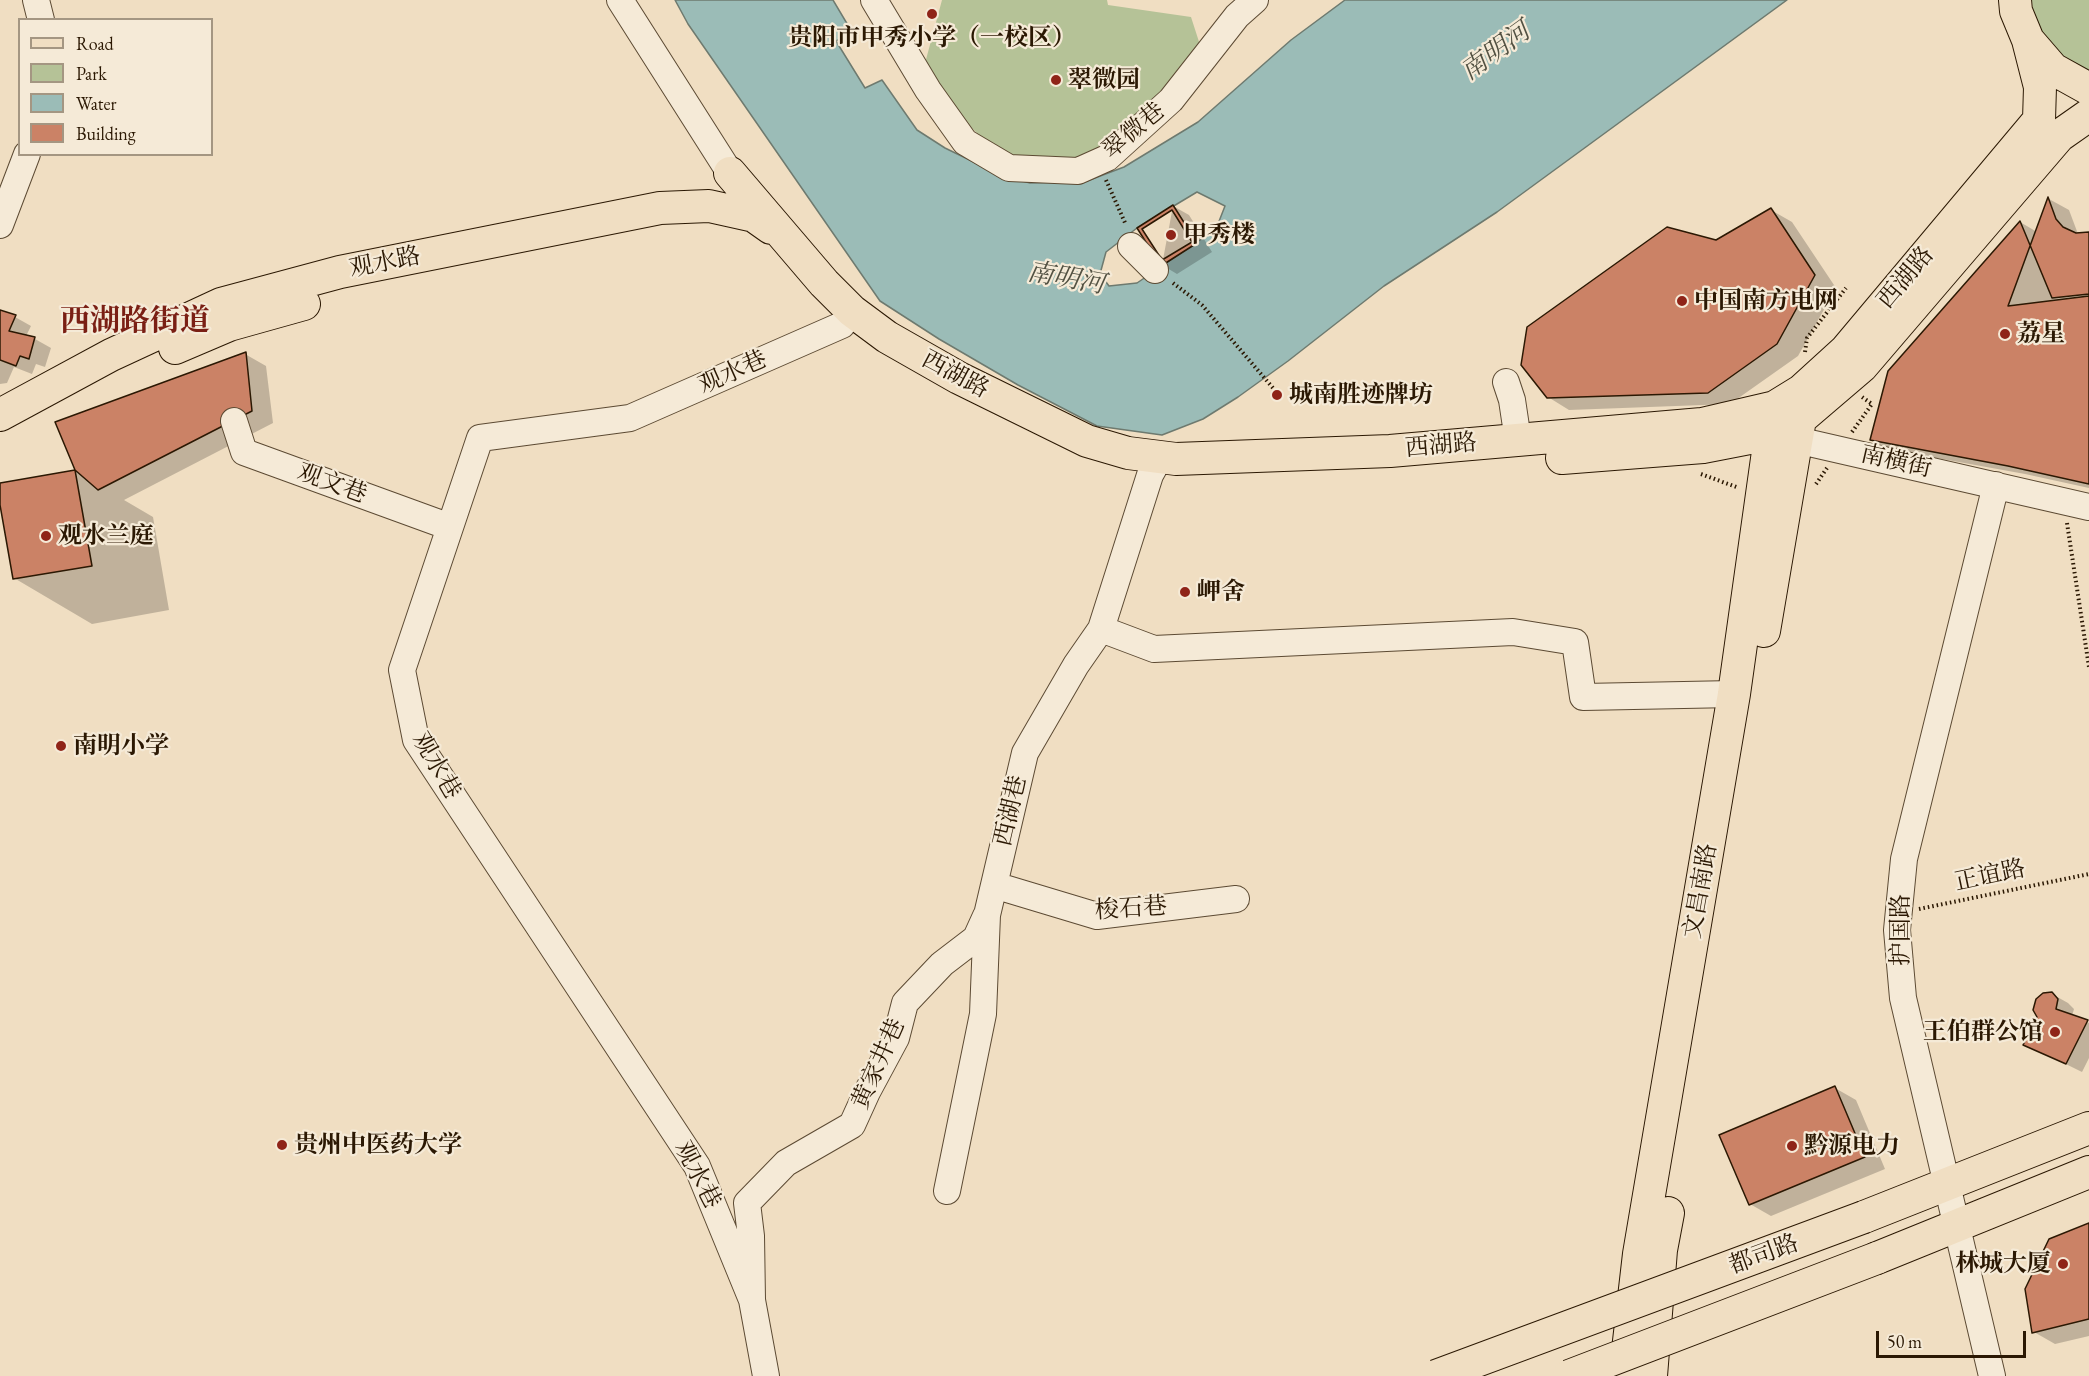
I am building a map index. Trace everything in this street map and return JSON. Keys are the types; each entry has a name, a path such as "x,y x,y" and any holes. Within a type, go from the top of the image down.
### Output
{"main road":[{"path":"2015,0 2016,11 2028,40 2053,69 2089,89"},
{"name":"西湖路","path":"1785,425 1801,391 1846,350 2039,120 2040,87 2028,40"},
{"name":"西湖路","path":"778,244 824,283 852,311 886,337 959,378 1087,441 1128,453 1178,478 1389,471 1702,447 1785,425 1862,366 2059,136 2089,115"},
{"name":"西湖路","path":"730,172 754,216"},
{"name":"西湖路","path":"730,172 810,297 842,325 879,353 952,394 1079,455 1126,472 1176,459 1389,451 1702,424 1785,425"},
{"name":"观水路","path":"0,415 111,355 221,304 340,272 660,208 709,206 754,216 778,244"},
{"name":"观水路","path":"0,436 122,371 229,326 344,293 668,227 706,224 746,233 778,244"},
{"name":"文昌南路","path":"1625,1376 1639,1254 1734,694 1785,425"},
{"name":"文昌南路","path":"1651,1376 1661,1250 1785,425"},
{"name":"都司路","path":"1436,1376 1864,1217 2089,1128"},
{"name":"都司路","path":"1569,1376 1877,1258 2089,1172"}],"street":[{"path":"36,0 40,18"},
{"name":"西湖路","path":"620,0 730,172"},
{"name":"翠微巷","path":"874,0 928,90 965,142 1009,168 1078,171 1100,166 1171,100 1237,16 1255,0"},
{"path":"0,225 26,156"},
{"path":"1131,246 1155,270"},
{"name":"观水巷","path":"752,1300 697,1166 416,740 402,670 480,438 630,418 842,325"},
{"path":"1506,382 1512,400 1518,440"},
{"name":"观文巷","path":"234,421 244,452 450,526"},
{"name":"南横街","path":"1785,425 1996,485 2089,507"},
{"name":"西湖巷","path":"947,1191 982,1014 987,915 1025,753 1101,629 1155,466"},
{"name":"护国路","path":"1992,1376 1903,998 1897,930 1904,859 1996,485"},
{"path":"1101,629 1154,649 1513,632 1575,642 1583,697 1734,694"},
{"name":"梭石巷","path":"994,885 1097,916 1236,899"},
{"name":"黄家井巷","path":"752,1300 747,1203 786,1163 852,1125 896,1038 905,1003 942,964 976,938 987,915"},
{"path":"752,1300 766,1376"}],"path":[{"path":"1100,166 1130,233 1131,246"},
{"path":"1155,270 1202,305 1273,388"},
{"path":"1857,426 1872,404 1862,396"},
{"path":"1696,471 1732,486"},
{"path":"2064,501 2089,667"},
{"name":"正谊路","path":"1899,913 2089,874"}],"green space":[{"name":"翠微园","path":"942,0 1107,0 1108,5 1191,17 1201,48 1172,92 1079,166 1003,158 953,110 924,67"},
{"path":"2032,0 2089,0 2089,74 2071,65 2048,43 2033,14"}],"water":[{"name":"南明河","path":"675,0 833,0 852,32 836,41 865,88 882,80 917,130 945,148 980,165 1008,177 1030,183 1087,181 1124,167 1198,122 1291,40 1345,0 1787,0 1497,212 1384,286 1238,397 1203,419 1162,435 1097,426 1018,385 880,301 688,24","holes":["1197,192 1225,206 1216,229 1137,283 1109,286 1100,274 1106,252 1137,228"]}],"building":[{"path":"2048,197 2056,219 2063,227 2076,233 2089,232 2089,296 2008,306"},
{"path":"1173,205 1197,243 1161,266 1137,228"},
{"name":"中国南方电网","path":"1771,208 1815,275 1777,344 1708,393 1547,398 1521,365 1527,327 1667,227 1716,240"},
{"path":"1172,210 1192,242 1162,260 1142,229"},
{"name":"荔星","path":"2020,221 2052,298 2089,294 2089,484 1870,440 1888,371"},
{"path":"0,310 16,315 9,331 35,337 29,359 20,356 16,366 0,360"},
{"path":"246,352 252,411 98,490 75,470 55,422"},
{"name":"观水兰庭","path":"75,470 92,566 13,579 0,505 0,483"},
{"name":"王伯群公馆","path":"2052,992 2058,999 2056,1009 2088,1020 2066,1064 2023,1045 2037,1017 2033,1010 2036,999 2043,993"},
{"name":"黔源电力","path":"1835,1086 1865,1157 1749,1205 1719,1135"},
{"name":"林城大厦","path":"2089,1223 2089,1319 2032,1333 2025,1289 2049,1239"}],"place":[{"name":"贵阳市甲秀小学（一校区）","path":"932,14"},
{"name":"翠微园","path":"1056,80"},
{"name":"甲秀楼","path":"1171,235"},
{"name":"中国南方电网","path":"1682,301"},
{"name":"荔星","path":"2005,334"},
{"name":"城南胜迹牌坊","path":"1277,395"},
{"name":"观水兰庭","path":"46,536"},
{"name":"岬舍","path":"1185,592"},
{"name":"南明小学","path":"61,746"},
{"name":"王伯群公馆","path":"2055,1032"},
{"name":"贵州中医药大学","path":"282,1145"},
{"name":"黔源电力","path":"1792,1146"},
{"name":"林城大厦","path":"2063,1264"}],"district":[{"name":"西湖路街道","path":"135,322"}]}
